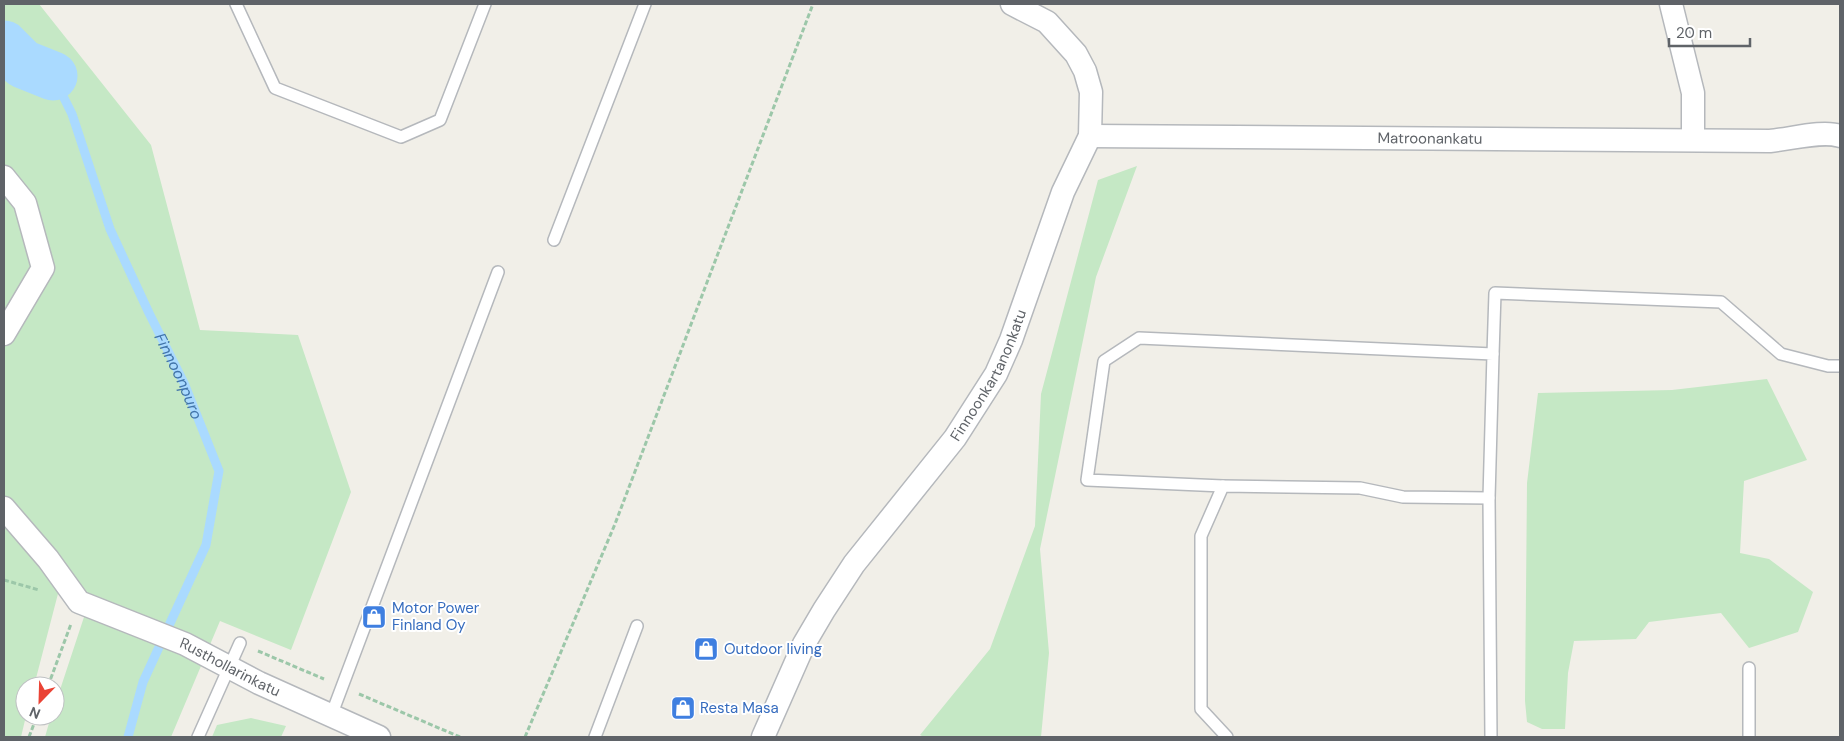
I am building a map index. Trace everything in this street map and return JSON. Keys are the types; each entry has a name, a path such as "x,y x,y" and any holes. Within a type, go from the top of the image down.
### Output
{"street":[{"name":"Finnoonkartanonkatu","path":"763,737 800,652 824,610 854,564 955,438 996,374 1011,340 1063,192 1090,136 1091,92 1085,71 1076,54 1047,22 1012,4"},
{"path":"1671,4 1693,92 1693,139"},
{"name":"Matroonankatu","path":"1090,136 1770,141 1821,133 1840,136"},
{"path":"4,177 25,203 43,268 4,334"},
{"path":"4,508 48,559 79,602"},
{"name":"Rusthollarinkatu","path":"79,602 185,644 231,666 260,683 331,716 352,732 379,737"}],"lane":[{"path":"236,4 276,88 400,137 440,120 485,4"},
{"path":"554,240 644,4"},
{"path":"331,716 498,272"},
{"path":"1491,737 1489,498 1495,293 1721,302 1781,354 1828,366 1840,366"},
{"path":"1489,498 1403,497 1360,488 1223,486 1087,480 1104,361 1139,338 1493,354"},
{"path":"1223,486 1201,536 1201,710 1227,737"},
{"path":"595,737 637,626"},
{"path":"198,737 240,643"},
{"path":"1749,668 1749,737"}],"path":[{"path":"525,737 615,524 813,4"},
{"path":"52,676 79,602"}],"green space":[{"path":"4,4 39,4 151,145 200,330 298,335 351,492 291,650 220,621 171,737 45,737 48,726 65,726 65,676 85,614 60,586 37,676 15,676 15,726 24,726 21,737 4,737"},
{"path":"1137,166 1096,277 1040,549 1049,653 1041,737 924,737 920,735 990,649 1035,526 1041,394 1098,180"},
{"path":"1767,379 1807,460 1744,481 1740,553 1769,559 1813,592 1798,632 1749,648 1721,613 1649,622 1636,639 1574,641 1568,673 1565,729 1542,729 1527,722 1525,701 1527,483 1538,393 1672,390"},
{"path":"251,718 286,726 281,737 212,737 217,725"}],"waterway":[{"name":"Finnoonpuro","path":"4,45 23,64 53,76"},
{"name":"Finnoonpuro","path":"53,76 72,114 110,229 184,383 219,471 206,545 143,682 128,737"}],"place":[{"name":"Motor Power Finland Oy","path":"374,617"},
{"name":"Outdoor living","path":"706,649"},
{"name":"Resta Masa","path":"683,708"}]}
